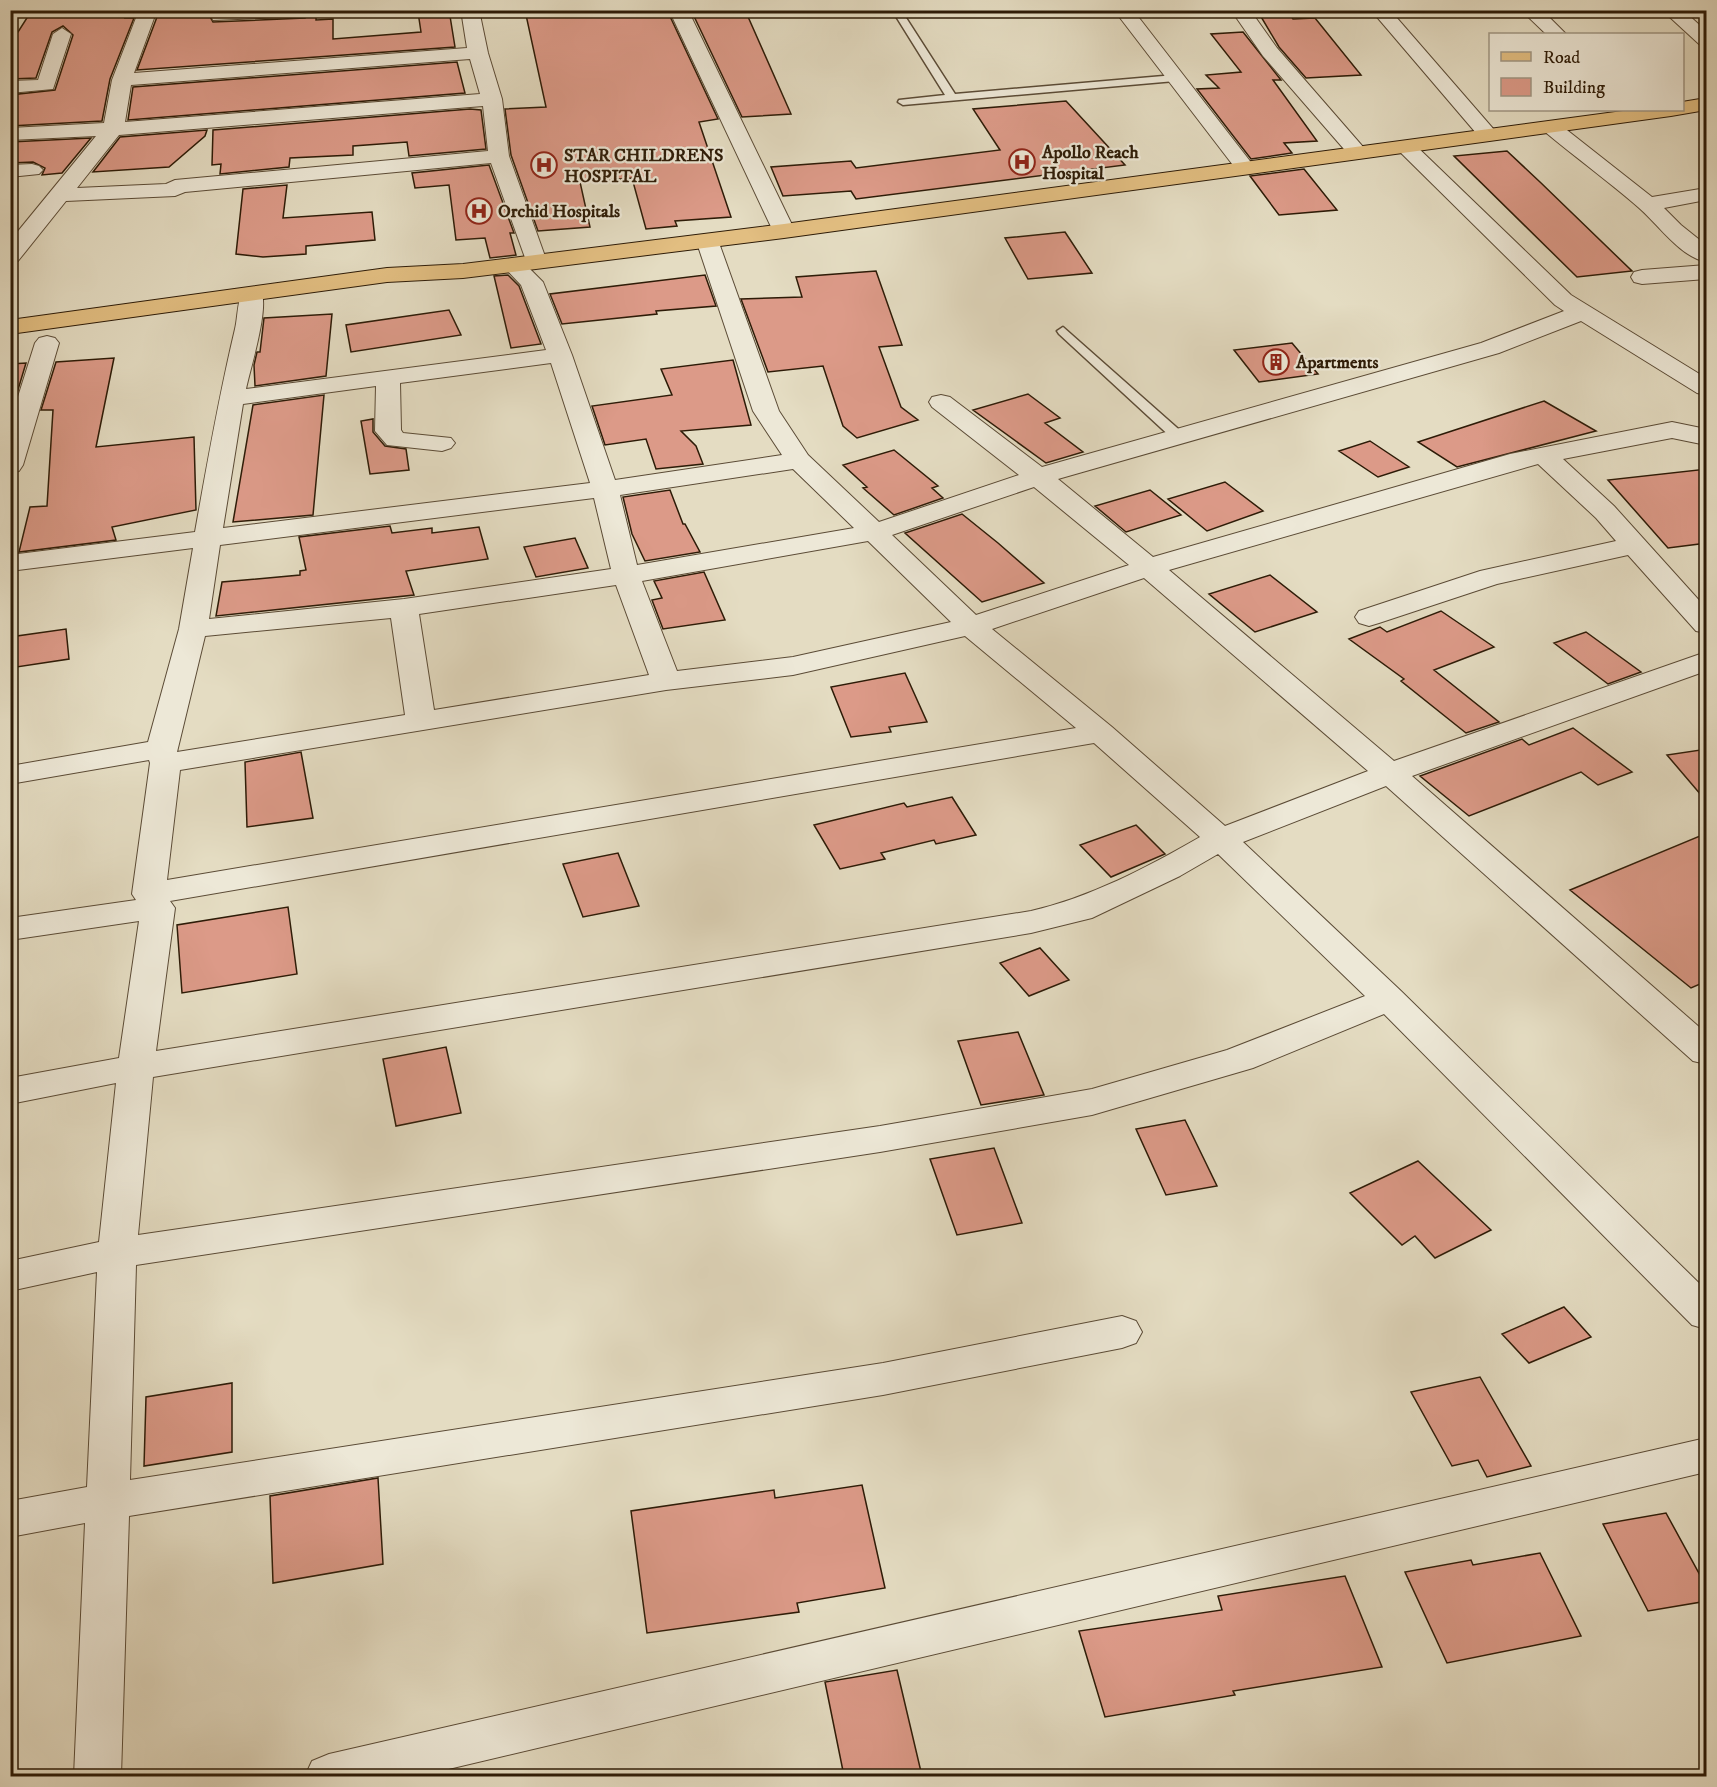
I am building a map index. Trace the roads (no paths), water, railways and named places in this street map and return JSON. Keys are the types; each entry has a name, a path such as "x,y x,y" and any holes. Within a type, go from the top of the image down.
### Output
{"main road":[{"path":"1684,108 1707,104"},
{"path":"10,327 252,303 398,293 463,271 784,231 1246,169 1357,152 1489,136 1646,111"},
{"path":"10,347 47,343 252,303"}],"street":[{"path":"10,256 113,129 122,80 148,10"},
{"path":"220,16 304,10"},
{"path":"470,10 478,53 492,99 499,156 536,262"},
{"path":"678,10 784,231"},
{"path":"1123,10 1246,169"},
{"path":"1240,10 1270,52 1357,152"},
{"path":"1380,10 1489,136"},
{"path":"1530,10 1556,33"},
{"path":"1677,15 1707,18"},
{"path":"1677,15 1707,40"},
{"path":"10,87 46,85 62,34"},
{"path":"122,80 478,53"},
{"path":"10,134 113,129 492,99"},
{"path":"1551,127 1648,204 1673,230 1707,255"},
{"path":"1405,146 1563,300 1580,313 1707,388"},
{"path":"61,195 175,188 499,156"},
{"path":"1648,204 1707,195"},
{"path":"707,240 766,411 799,460 971,626 1101,733 1221,839 1389,999 1707,1314"},
{"path":"513,265 531,282 560,355 605,489 626,575 666,681"},
{"path":"1642,277 1707,272"},
{"path":"98,1776 117,1253 154,901 163,756 193,629 231,399 252,303"},
{"path":"193,629 404,608 626,575 875,532 1041,476 1490,348 1580,313"},
{"path":"10,465 47,343"},
{"path":"231,399 560,355"},
{"path":"388,378 388,431 396,440 442,443"},
{"path":"941,402 1041,476 1150,567 1391,773 1707,1052"},
{"path":"10,775 421,722 666,681 793,666 971,626 1150,567 1411,489 1543,455 1653,432 1702,430"},
{"path":"1543,455 1605,512 1707,625"},
{"path":"10,563 605,489 799,460"},
{"path":"1369,617 1490,577 1635,545"},
{"path":"404,608 421,722"},
{"path":"10,1091 136,1067 1031,922 1080,910 1168,869 1221,839 1391,773 1707,661"},
{"path":"10,929 154,901 1101,733"},
{"path":"10,1276 117,1253 880,1139 1092,1102 1240,1059 1389,999"},
{"path":"10,1519 108,1501 883,1379 1122,1332"},
{"path":"329,1776 1707,1455"}],"lane":[{"path":"896,10 952,98"},
{"path":"903,102 1175,78"},
{"path":"1063,331 1179,437"}],"place":[{"name":"Apollo Reach Hospital","path":"1022,162"},
{"name":"STAR CHILDRENS HOSPITAL","path":"544,165"},
{"name":"Orchid Hospitals","path":"479,211"},
{"name":"Apartments","path":"1276,362"}]}
